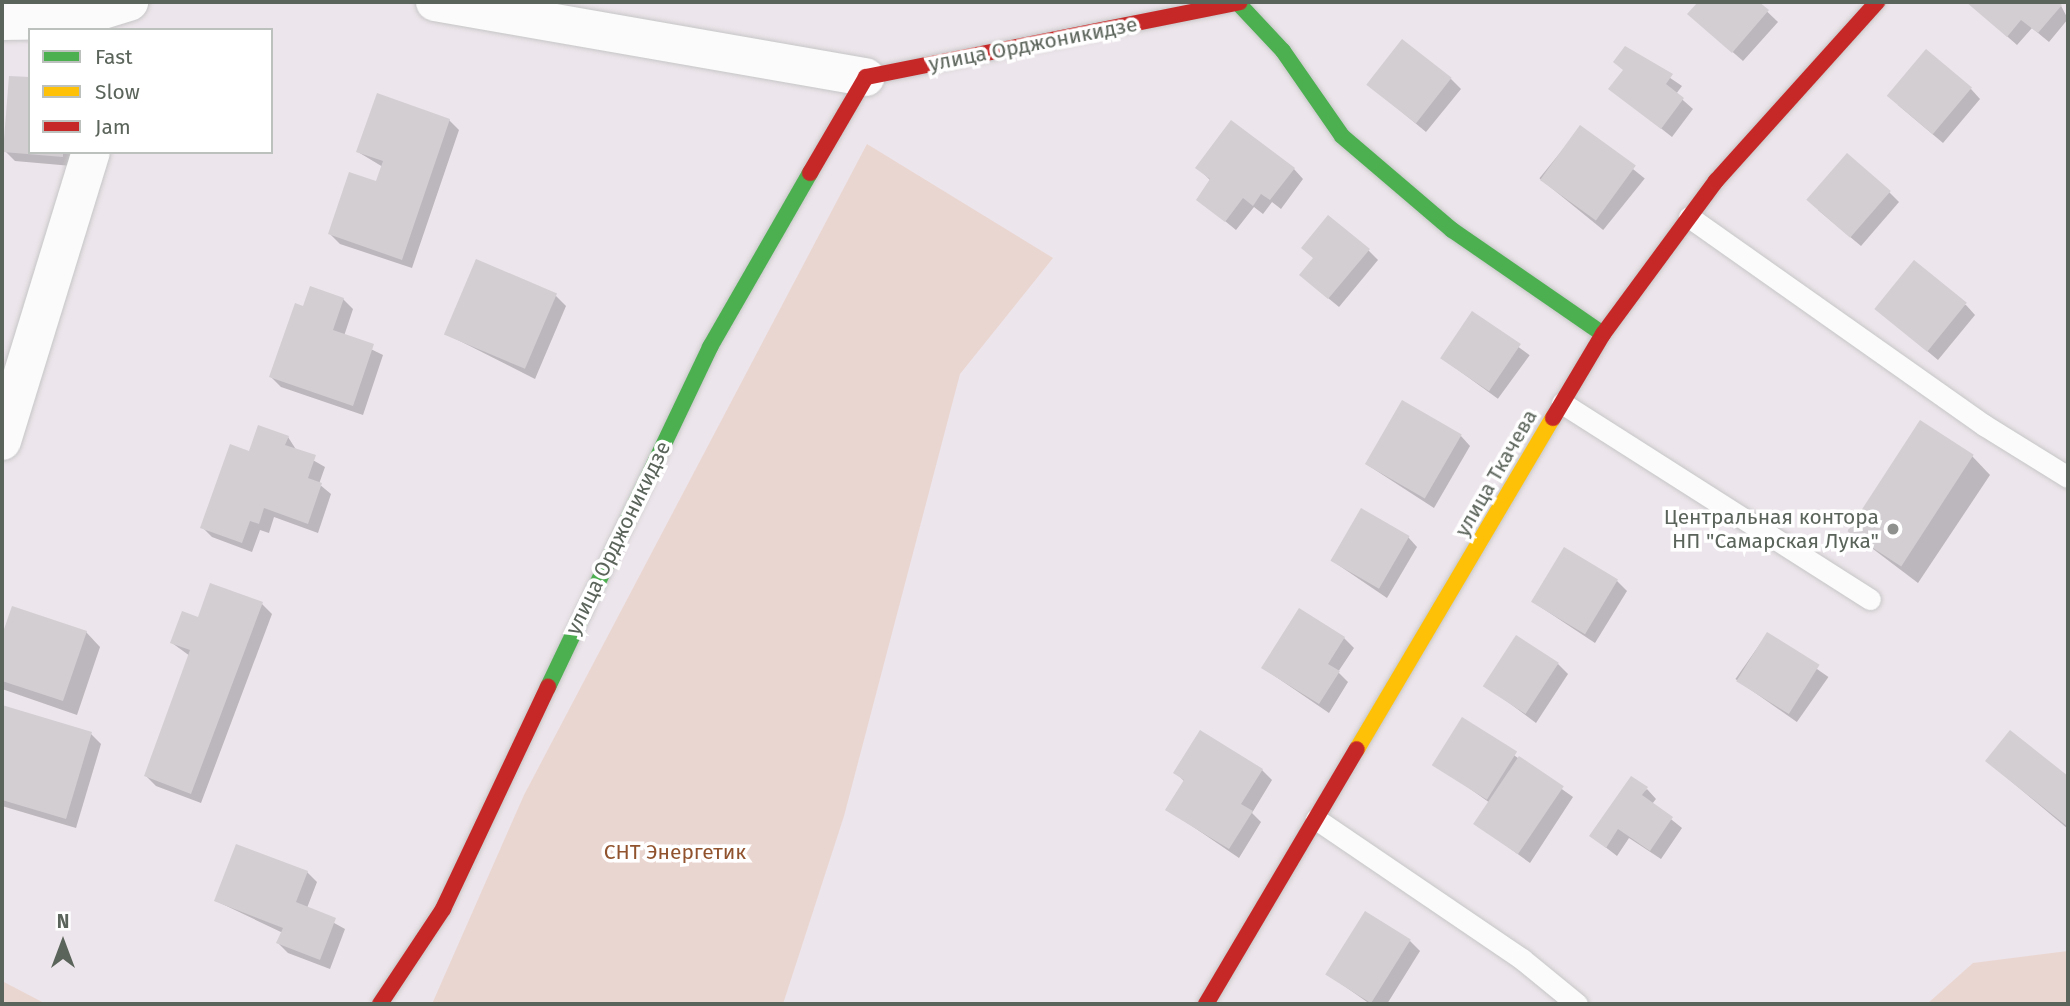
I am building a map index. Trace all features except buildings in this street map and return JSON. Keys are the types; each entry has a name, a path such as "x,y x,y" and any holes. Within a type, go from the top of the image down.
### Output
{"street":[{"path":"2,20 70,20 129,2"},
{"path":"130,28 137,2"},
{"name":"улица Орджоникидзе","path":"435,2 866,77 1239,3"},
{"name":"улица Ткачева","path":"1206,1004 1603,334 1689,217 1877,2"},
{"path":"1239,3 1283,51 1342,136 1452,230 1603,334"},
{"name":"улица Орджоникидзе","path":"380,1004 443,909 710,347 866,77"},
{"path":"2,441 90,154"}],"lane":[{"path":"1689,217 1984,425 2068,477"},
{"path":"1562,402 1870,599"},
{"path":"1316,820 1522,959 1577,1004"}],"green space":[{"name":"СНТ Энергетик","path":"867,144 1053,258 960,374 844,816 783,1004 432,1004 524,795"},
{"path":"2068,951 2068,1004 1927,1004 1973,963"},
{"path":"2,981 46,1004 2,1004"}],"traffic: fast":[{"path":"1238,3 1283,51 1342,136 1452,230 1603,334"},
{"path":"548,687 710,347 810,173"}],"traffic: slow":[{"path":"1357,749 1553,418"}],"traffic: jam":[{"path":"810,173 866,77 1240,2"},
{"path":"1553,418 1603,334 1716,181 1877,2"},
{"path":"380,1004 443,909 548,687"},
{"path":"1206,1004 1357,749"}],"place":[{"name":"Центральная контора НП \"Самарская Лука\"","path":"1893,529"}]}
